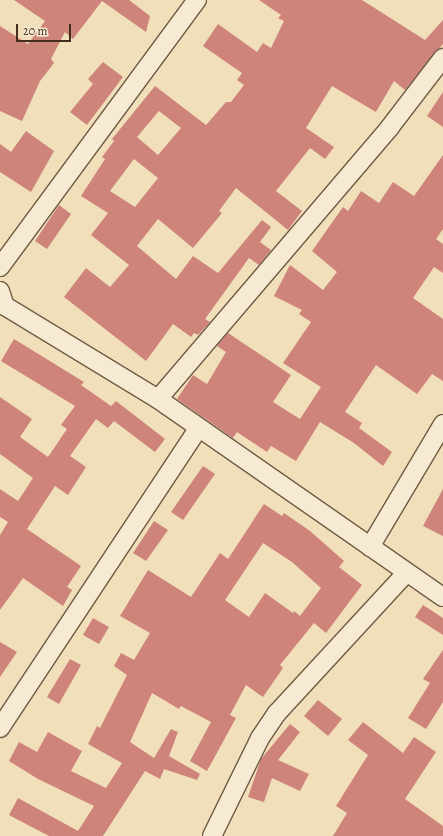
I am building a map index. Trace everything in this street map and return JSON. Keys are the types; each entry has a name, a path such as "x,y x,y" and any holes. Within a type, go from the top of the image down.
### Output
{"street":[{"path":"0,267 197,0"},
{"path":"158,399 390,127 443,58"},
{"path":"2,304 158,399 198,429 443,597"},
{"path":"370,546 443,424"},
{"path":"0,728 198,429"},
{"path":"212,836 260,738 277,713 406,573"}],"building":[{"path":"14,0 129,0 150,16 146,32 102,1 73,39 65,32 51,59 54,63 40,81 22,121 0,111 0,26 28,44 45,21"},
{"path":"259,0 362,0 425,40 443,20 443,44 405,90 394,81 376,112 332,86 306,128 334,147 325,159 310,148 276,191 302,211 288,230 236,188 219,211 222,213 193,248 158,219 137,246 176,279 193,256 218,273 262,220 271,227 260,242 271,250 259,265 249,258 205,319 210,322 198,335 194,333 191,337 173,324 146,361 64,297 86,268 110,287 129,265 91,235 108,213 81,196 105,159 102,157 114,141 112,139 155,86 206,125 226,102 231,102 244,85 237,80 242,73 203,46 218,24 257,52 263,43 271,48 284,21 278,18 281,15","holes":["159,111 181,128 158,155 137,137","134,159 158,178 135,207 110,191"]},
{"path":"103,62 123,77 87,125 70,112 93,84 88,79"},
{"path":"443,92 443,127 427,116"},
{"path":"26,131 54,151 31,192 0,172 0,144 11,152"},
{"path":"443,155 443,229 436,239 443,244 443,273 434,267 413,298 443,319 443,381 432,374 417,394 376,365 345,412 362,423 359,428 392,452 383,466 354,443 320,422 296,461 271,446 267,452 237,432 233,438 177,399 193,375 207,384 226,352 217,346 228,333 291,375 273,402 300,419 321,387 283,363 311,322 299,314 302,310 274,296 290,265 323,290 337,272 312,251 343,207 348,211 361,191 379,203 393,182 414,196"},
{"path":"59,205 71,214 47,249 35,241"},
{"path":"14,339 84,382 81,385 111,406 116,401 165,439 155,452 114,421 108,428 96,419 70,456 86,467 68,495 55,486 27,529 81,566 67,587 72,590 63,606 23,578 0,610 0,535 8,522 0,517 0,489 18,501 33,478 0,454 0,397 32,419 20,437 48,457 67,429 61,425 75,406 1,361"},
{"path":"203,466 215,474 183,520 171,512"},
{"path":"443,489 443,536 423,526"},
{"path":"264,504 282,516 284,513 310,531 344,561 339,567 362,585 326,633 314,623 280,665 283,668 263,697 246,685 230,715 236,718 207,771 190,761 211,722 181,706 179,709 152,693 130,742 154,758 171,729 178,732 169,756 200,774 197,780 164,769 160,779 145,771 103,836 49,836 9,815 18,798 78,831 94,806 38,779 9,761 19,742 37,752 48,732 82,751 71,771 106,788 122,763 88,744 97,726 100,728 127,675 114,666 121,653 134,660 150,633 120,616 148,570 191,597 220,553 228,559","holes":["263,543 292,562 321,588 300,616 294,611 293,613 265,593 249,617 225,600"]},
{"path":"154,521 168,530 146,561 133,553"},
{"path":"423,605 443,618 443,635 415,617"},
{"path":"93,618 109,627 99,644 83,635"},
{"path":"0,642 17,652 0,677"},
{"path":"443,650 443,702 426,729 408,718 430,683 423,679"},
{"path":"70,659 81,665 59,704 47,697"},
{"path":"318,700 342,719 328,736 304,716"},
{"path":"363,722 403,753 414,737 436,752 405,799 443,826 443,836 333,836 347,813 336,806 368,755 348,740"},
{"path":"290,724 300,732 278,760 309,774 300,791 272,778 264,802 248,797 261,759"}]}
